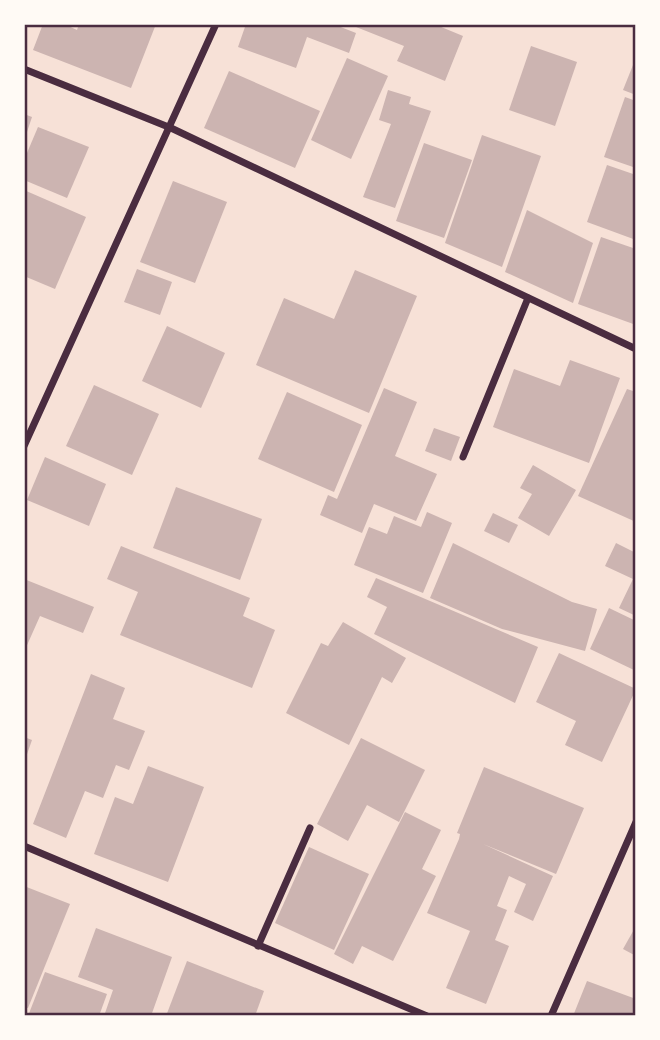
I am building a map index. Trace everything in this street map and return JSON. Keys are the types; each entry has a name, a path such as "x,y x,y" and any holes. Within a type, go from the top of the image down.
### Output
{"street":[{"path":"24,446 172,128 216,24"},
{"path":"24,69 172,128 635,349"},
{"path":"463,457 528,298"},
{"path":"551,1016 635,822"},
{"path":"258,946 310,828"},
{"path":"24,845 426,1016"}],"building":[{"path":"43,24 64,24 77,30 79,24 156,24 131,88 33,50"},
{"path":"246,24 333,24 356,33 349,53 307,37 296,68 238,47"},
{"path":"434,24 463,36 445,81 397,61 404,46 351,25"},
{"path":"531,46 577,62 555,126 509,110"},
{"path":"347,58 388,76 351,159 311,140"},
{"path":"636,60 636,95 623,90"},
{"path":"229,71 320,111 295,168 204,128"},
{"path":"388,90 411,97 409,104 431,111 395,208 363,197 391,124 379,120"},
{"path":"625,97 636,101 636,168 604,157"},
{"path":"24,114 32,117 25,138 24,138"},
{"path":"38,127 89,147 67,198 24,180 24,160"},
{"path":"482,135 541,156 502,267 445,243"},
{"path":"424,143 472,160 444,238 396,221"},
{"path":"607,165 636,175 636,240 587,222"},
{"path":"173,181 227,202 195,283 140,262"},
{"path":"24,190 86,217 55,289 24,276"},
{"path":"527,210 593,243 573,303 505,272"},
{"path":"601,237 636,249 636,325 578,304"},
{"path":"137,269 172,282 160,315 124,302"},
{"path":"355,270 417,296 369,413 256,365 284,298 334,319"},
{"path":"167,326 225,353 201,408 142,381"},
{"path":"570,360 620,378 589,463 493,427 514,369 560,386"},
{"path":"94,385 159,414 132,475 66,446"},
{"path":"384,388 417,402 395,456 437,474 416,521 374,504 362,533 320,515 328,495 337,499"},
{"path":"627,389 636,392 636,522 578,496"},
{"path":"287,392 362,425 334,492 258,459"},
{"path":"434,428 460,437 451,461 425,451"},
{"path":"45,457 106,484 89,526 27,500"},
{"path":"533,465 576,490 549,536 518,518 532,494 520,488"},
{"path":"176,487 262,519 240,580 153,548"},
{"path":"427,512 452,523 423,593 354,565 369,527 387,534 394,516 421,527"},
{"path":"493,513 518,525 509,543 484,531"},
{"path":"453,543 572,602 597,609 585,651 502,629 430,598"},
{"path":"616,543 636,553 636,616 619,608 633,579 605,566"},
{"path":"121,546 250,598 243,616 275,630 252,688 120,635 138,592 107,579"},
{"path":"376,578 538,647 515,703 374,634 387,607 367,597"},
{"path":"24,579 94,607 83,633 40,616 24,652"},
{"path":"609,608 636,621 636,671 590,649"},
{"path":"343,622 406,658 392,683 382,677 349,745 286,713 321,643 328,646"},
{"path":"559,653 636,689 602,762 565,745 576,721 536,702"},
{"path":"91,674 125,688 113,719 145,731 129,770 116,765 103,798 85,791 66,838 33,824"},
{"path":"24,737 32,740 25,760 24,760"},
{"path":"361,738 425,770 399,822 367,805 348,841 317,824"},
{"path":"148,766 204,787 168,882 94,854 115,797 133,804"},
{"path":"484,767 584,808 556,874 483,844 553,876 533,921 514,912 526,884 509,876 497,906 507,910 495,940 509,946 486,1004 446,988 470,931 427,913 459,839 460,834 457,833"},
{"path":"405,812 441,830 422,869 436,876 393,961 362,946 353,964 334,954"},
{"path":"309,847 369,874 334,950 275,923"},
{"path":"24,886 70,904 28,1008 24,1007"},
{"path":"636,926 636,956 623,949"},
{"path":"96,928 172,957 151,1016 104,1016 113,990 78,977"},
{"path":"187,961 264,991 255,1016 166,1016"},
{"path":"45,972 107,994 99,1016 28,1016"},
{"path":"587,981 636,999 636,1016 573,1016"}]}
